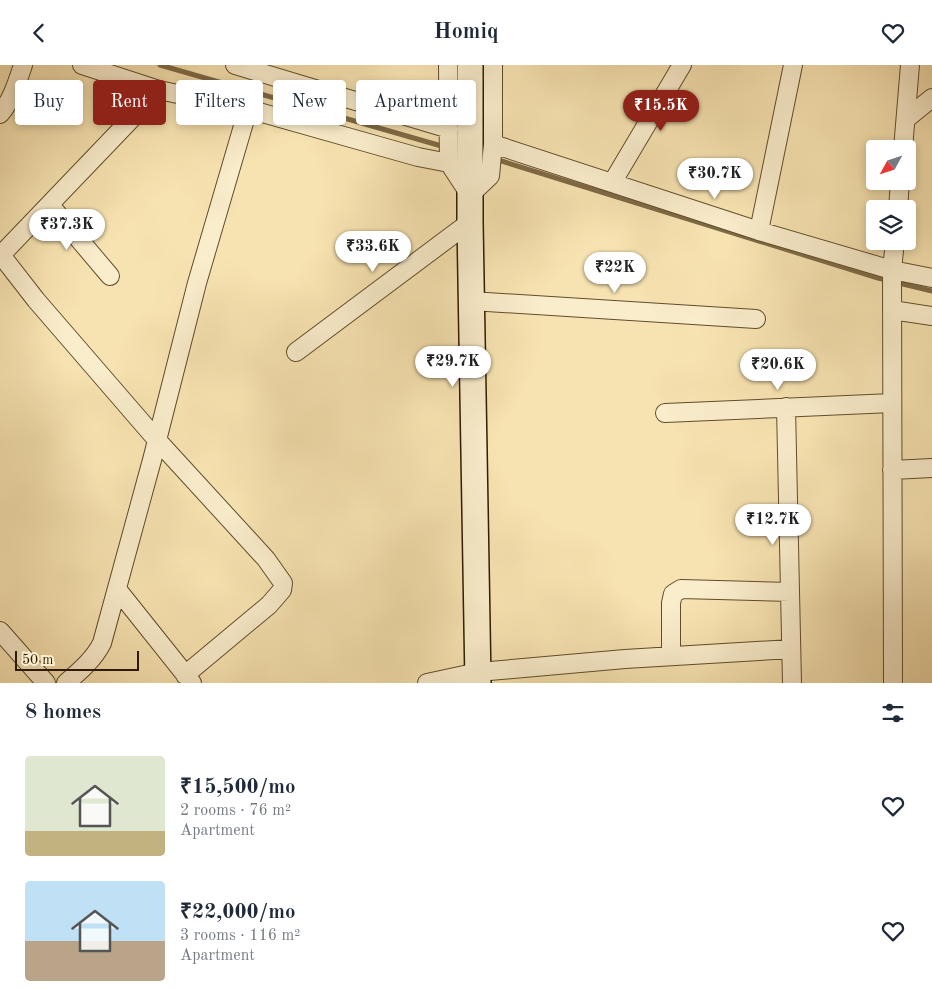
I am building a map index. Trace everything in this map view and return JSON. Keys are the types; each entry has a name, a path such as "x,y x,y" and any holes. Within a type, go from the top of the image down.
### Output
{"street":[{"path":"0,114 8,105 22,65"},
{"path":"82,65 128,80"},
{"path":"235,65 449,147"},
{"path":"448,65 449,147 470,195"},
{"path":"470,65 471,301 478,677"},
{"path":"470,195 490,175 493,65"},
{"path":"612,183 682,65"},
{"path":"759,231 793,65"},
{"path":"904,140 910,65"},
{"path":"906,119 932,98"},
{"path":"263,113 410,154 449,147"},
{"path":"117,589 188,679 269,605 282,590 282,583 266,559 157,440 36,300 1,255 126,125"},
{"path":"66,683 89,662 102,643 197,283 243,125"},
{"path":"492,153 612,183 893,273 932,278"},
{"path":"50,205 110,276"},
{"path":"296,352 470,221"},
{"path":"892,683 892,303 894,250"},
{"path":"471,301 756,319"},
{"path":"892,303 932,316"},
{"path":"665,413 892,403"},
{"path":"786,407 792,683"},
{"path":"892,470 932,467"},
{"path":"671,656 671,603 674,594 681,589 790,592"},
{"path":"0,631 46,683"},
{"path":"427,683 671,656 791,649"}],"waterway":[{"path":"160,65 445,147"},
{"path":"495,159 878,278 932,291"}]}
